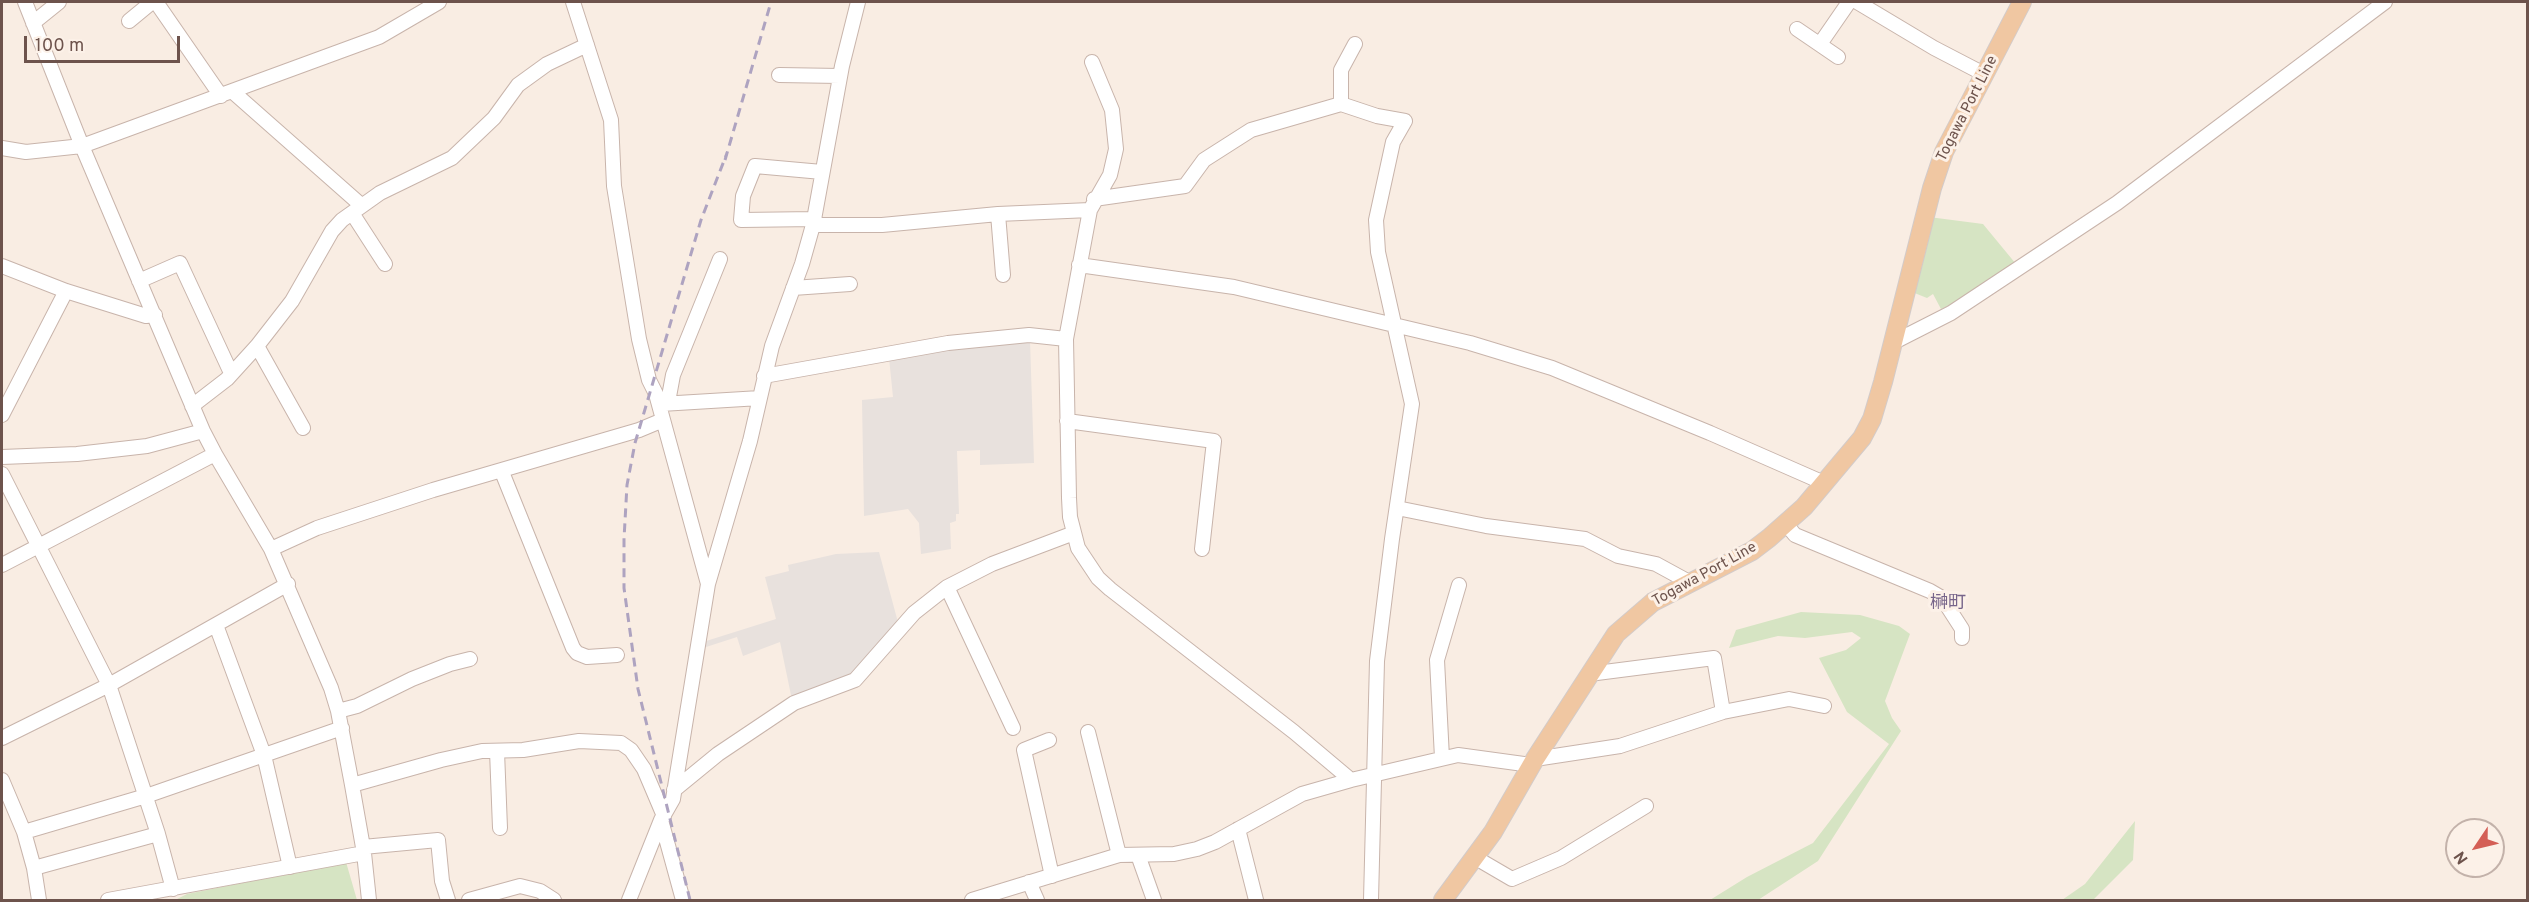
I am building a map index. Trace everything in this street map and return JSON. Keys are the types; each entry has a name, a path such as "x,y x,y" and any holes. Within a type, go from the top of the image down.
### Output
{"main road":[{"name":"Togawa Port Line","path":"1443,900 1493,832 1533,762 1616,634 1653,602 1752,551 1804,507 1862,438 1872,419 1894,342 1932,188 1944,152 2022,2"}],"street":[{"path":"25,2 82,146 203,431 214,454 271,549 327,678 342,728 364,850 369,900"},
{"path":"33,22 59,2"},
{"path":"129,21 154,2 227,94 356,209 385,264"},
{"path":"2,148 26,152 82,146 379,37 439,2"},
{"path":"573,2 611,120 614,186 639,339 649,380 663,403"},
{"path":"629,900 670,806 708,584 750,441 772,346 814,222 840,76 858,2"},
{"path":"1820,44 1849,2"},
{"path":"1857,2 1934,48 1984,74"},
{"path":"1894,342 1951,313 2117,203 2385,2"},
{"path":"1797,29 1838,57"},
{"path":"1341,104 1341,70 1355,44"},
{"path":"192,406 257,346 292,302 332,231 356,209 380,193 452,158 494,118 518,85 547,64 586,45"},
{"path":"1092,62 1112,110 1116,148 1110,175 1092,204 1066,339 1069,498 1078,548 1087,563 1110,589 1294,732 1351,780"},
{"path":"779,75 840,76"},
{"path":"822,172 755,166 743,196 741,220 882,225 1092,204 1185,186 1204,160 1251,130 1341,104 1377,116 1405,121 1393,142 1376,220 1378,252 1412,404 1377,661 1377,729 1372,776 1371,900"},
{"path":"998,214 1003,275"},
{"path":"708,584 663,420 663,403 720,259"},
{"path":"139,281 180,263 231,372"},
{"path":"1079,265 1234,287 1470,343 1552,368 1824,483"},
{"path":"2,266 66,291 146,316 155,315"},
{"path":"793,288 850,284"},
{"path":"2,415 66,291"},
{"path":"764,376 948,343 1029,335 1066,339"},
{"path":"257,346 303,428"},
{"path":"663,403 760,398"},
{"path":"271,549 317,528 433,490 502,472 639,430 663,420"},
{"path":"1067,421 1214,441 1202,549"},
{"path":"2,457 77,454 147,446 203,431"},
{"path":"2,565 214,454"},
{"path":"502,472 573,648 577,653 587,657 617,655"},
{"path":"2,474 109,685 146,795 173,889"},
{"path":"1397,508 1486,526 1585,539 1618,556 1656,564 1689,582"},
{"path":"1785,523 1795,535 1942,598 1954,613 1962,629 1962,638"},
{"path":"674,790 718,754 794,703 855,680 914,613 947,587 992,564 1074,533"},
{"path":"2,738 109,685 288,584"},
{"path":"1442,759 1437,660 1459,585"},
{"path":"947,587 1013,728"},
{"path":"216,625 264,755 290,867"},
{"path":"1589,674 1713,657 1723,712"},
{"path":"338,711 357,706 412,679 460,661 470,660"},
{"path":"972,900 1119,855 1174,854 1197,849 1215,842 1302,794 1442,759 1466,756 1533,762 1620,746 1723,712 1789,699 1824,706"},
{"path":"24,832 146,795 342,728"},
{"path":"1088,732 1119,855"},
{"path":"1050,740 1024,750 1052,876"},
{"path":"352,785 482,751 523,750 579,741 621,742 631,750 644,769 663,818 683,900"},
{"path":"497,751 500,828"},
{"path":"2,780 24,832 34,868 39,900"},
{"path":"1476,858 1512,879 1562,858 1646,806"},
{"path":"1238,829 1256,900"},
{"path":"34,868 158,834"},
{"path":"108,900 290,867 364,850 438,840 442,881 448,900"},
{"path":"1138,855 1154,900"},
{"path":"1029,882 1036,900"},
{"path":"469,900 520,886 540,891 554,900"}],"shaded area":[{"path":"1030,340 1034,463 980,465 980,450 957,451 959,514 956,514 956,521 950,523 951,549 921,554 919,523 908,509 864,516 862,400 893,397 889,358 949,347"},
{"path":"879,552 899,626 854,677 792,700 780,642 743,656 737,637 703,648 703,642 776,619 765,577 789,571 788,565 836,554"}],"green space":[{"path":"1929,217 1983,224 2016,264 1957,302 1941,309 1933,294 1927,298 1912,292"},
{"path":"1801,612 1860,615 1899,626 1910,634 1885,701 1892,718 1901,731 1818,861 1758,900 1710,900 1747,877 1813,843 1889,744 1847,712 1819,658 1846,650 1861,638 1852,632 1805,638 1778,636 1729,648 1736,630"},
{"path":"2135,821 2133,860 2093,900 2062,900 2085,884"},
{"path":"346,862 357,900 175,900 187,894"}],"railway":[{"path":"725,160 771,2"},
{"path":"690,900 638,689 624,588 624,539 627,485 635,443 701,220 727,153"}],"district":[{"name":"榊町","path":"1948,604"}]}
